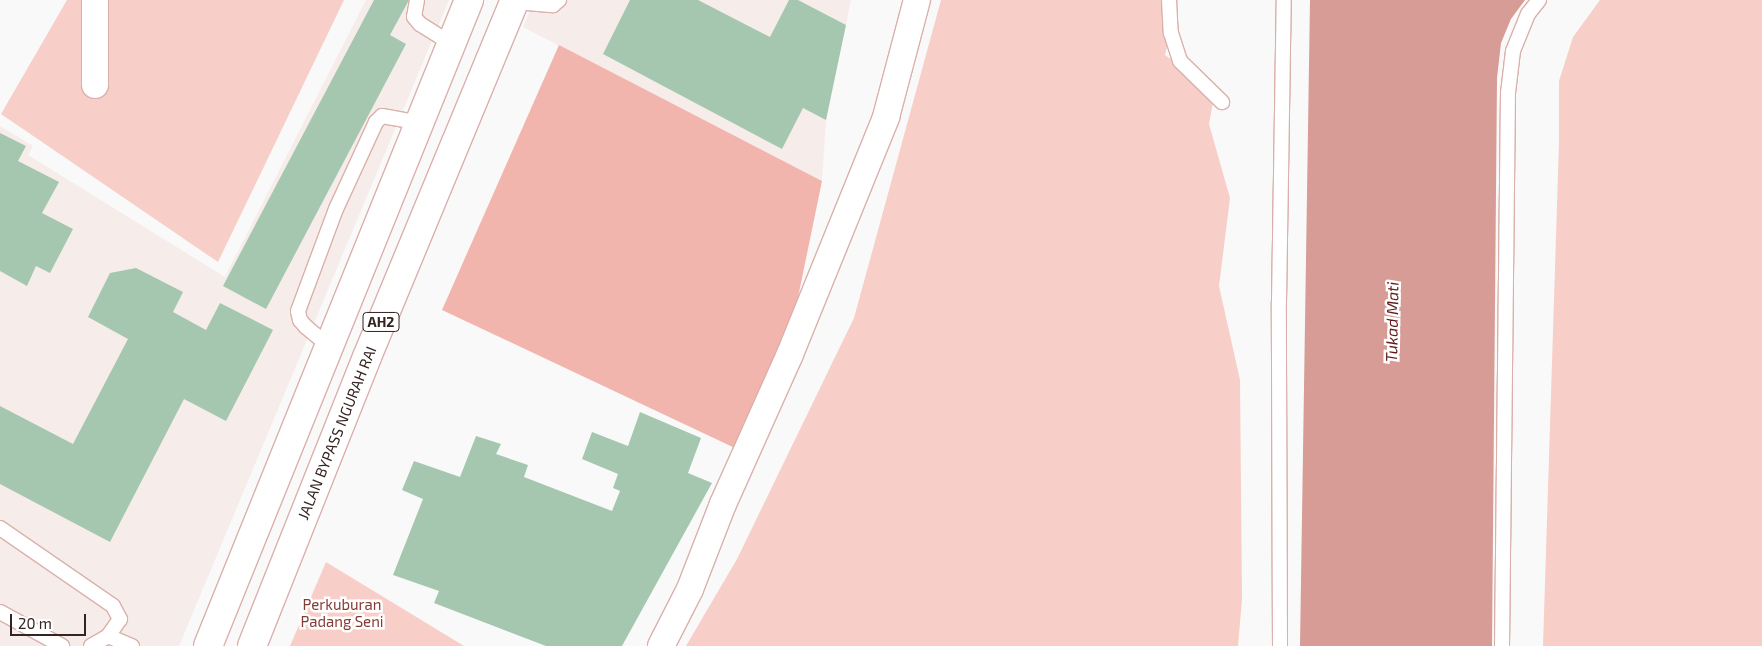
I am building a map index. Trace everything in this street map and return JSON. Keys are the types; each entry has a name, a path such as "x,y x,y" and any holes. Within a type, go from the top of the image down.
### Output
{"highway":[{"name":"AH2","path":"208,646 469,0"},
{"name":"JALAN BYPASS NGURAH RAI","path":"252,646 367,357 515,1"}],"street":[{"path":"95,0 95,85"},
{"path":"661,646 690,589 723,504 790,354 886,117 917,0"}],"lane":[{"path":"417,0 414,17 420,24 451,43"},
{"path":"515,1 553,5 559,0"},
{"path":"1169,0 1171,33 1180,61 1222,102"},
{"path":"1280,646 1279,302 1284,0"},
{"path":"1502,646 1508,93 1513,51 1528,14 1538,0"},
{"path":"330,347 306,327 300,320 298,311 336,209 376,122 382,116 420,123"},
{"path":"0,528 113,606 120,619 108,636 90,646"},
{"path":"0,612 62,646"},
{"path":"108,636 132,646"}],"shaded area":[{"path":"366,0 449,0 179,646 0,646 0,126 33,146 28,155 225,277"},
{"path":"535,0 851,0 826,120 822,181 523,27"},
{"path":"559,45 822,181 795,312 737,449 442,310"}],"green space":[{"path":"67,0 344,0 218,262 1,114"},
{"path":"941,0 1178,0 1165,55 1215,91 1209,124 1230,198 1219,286 1240,380 1242,599 1238,646 686,646 737,559 854,318"},
{"path":"1600,0 1762,0 1762,646 1543,646 1559,142 1559,81 1573,37"},
{"name":"Perkuburan Padang Seni","path":"326,562 464,646 290,646"}],"water":[{"name":"Tukad Mati","path":"1310,0 1525,0 1511,19 1501,43 1497,78 1492,646 1300,646"}],"building":[{"path":"374,0 409,0 390,35 406,44 266,309 223,286"},
{"path":"630,0 698,0 770,37 789,0 798,0 846,25 826,120 803,108 782,149 603,54"},
{"path":"0,133 26,146 18,161 59,182 42,213 73,229 50,273 36,266 27,286 0,271"},
{"path":"136,268 183,292 173,312 206,330 220,303 273,330 226,421 184,399 110,542 0,484 0,406 73,444 128,339 88,317 110,273"},
{"path":"640,412 701,438 688,473 712,483 622,646 546,646 434,603 439,591 393,575 423,499 402,490 414,461 460,477 476,436 501,444 496,454 528,465 524,477 612,511 620,491 613,488 618,474 582,459 592,432 628,446"}]}
